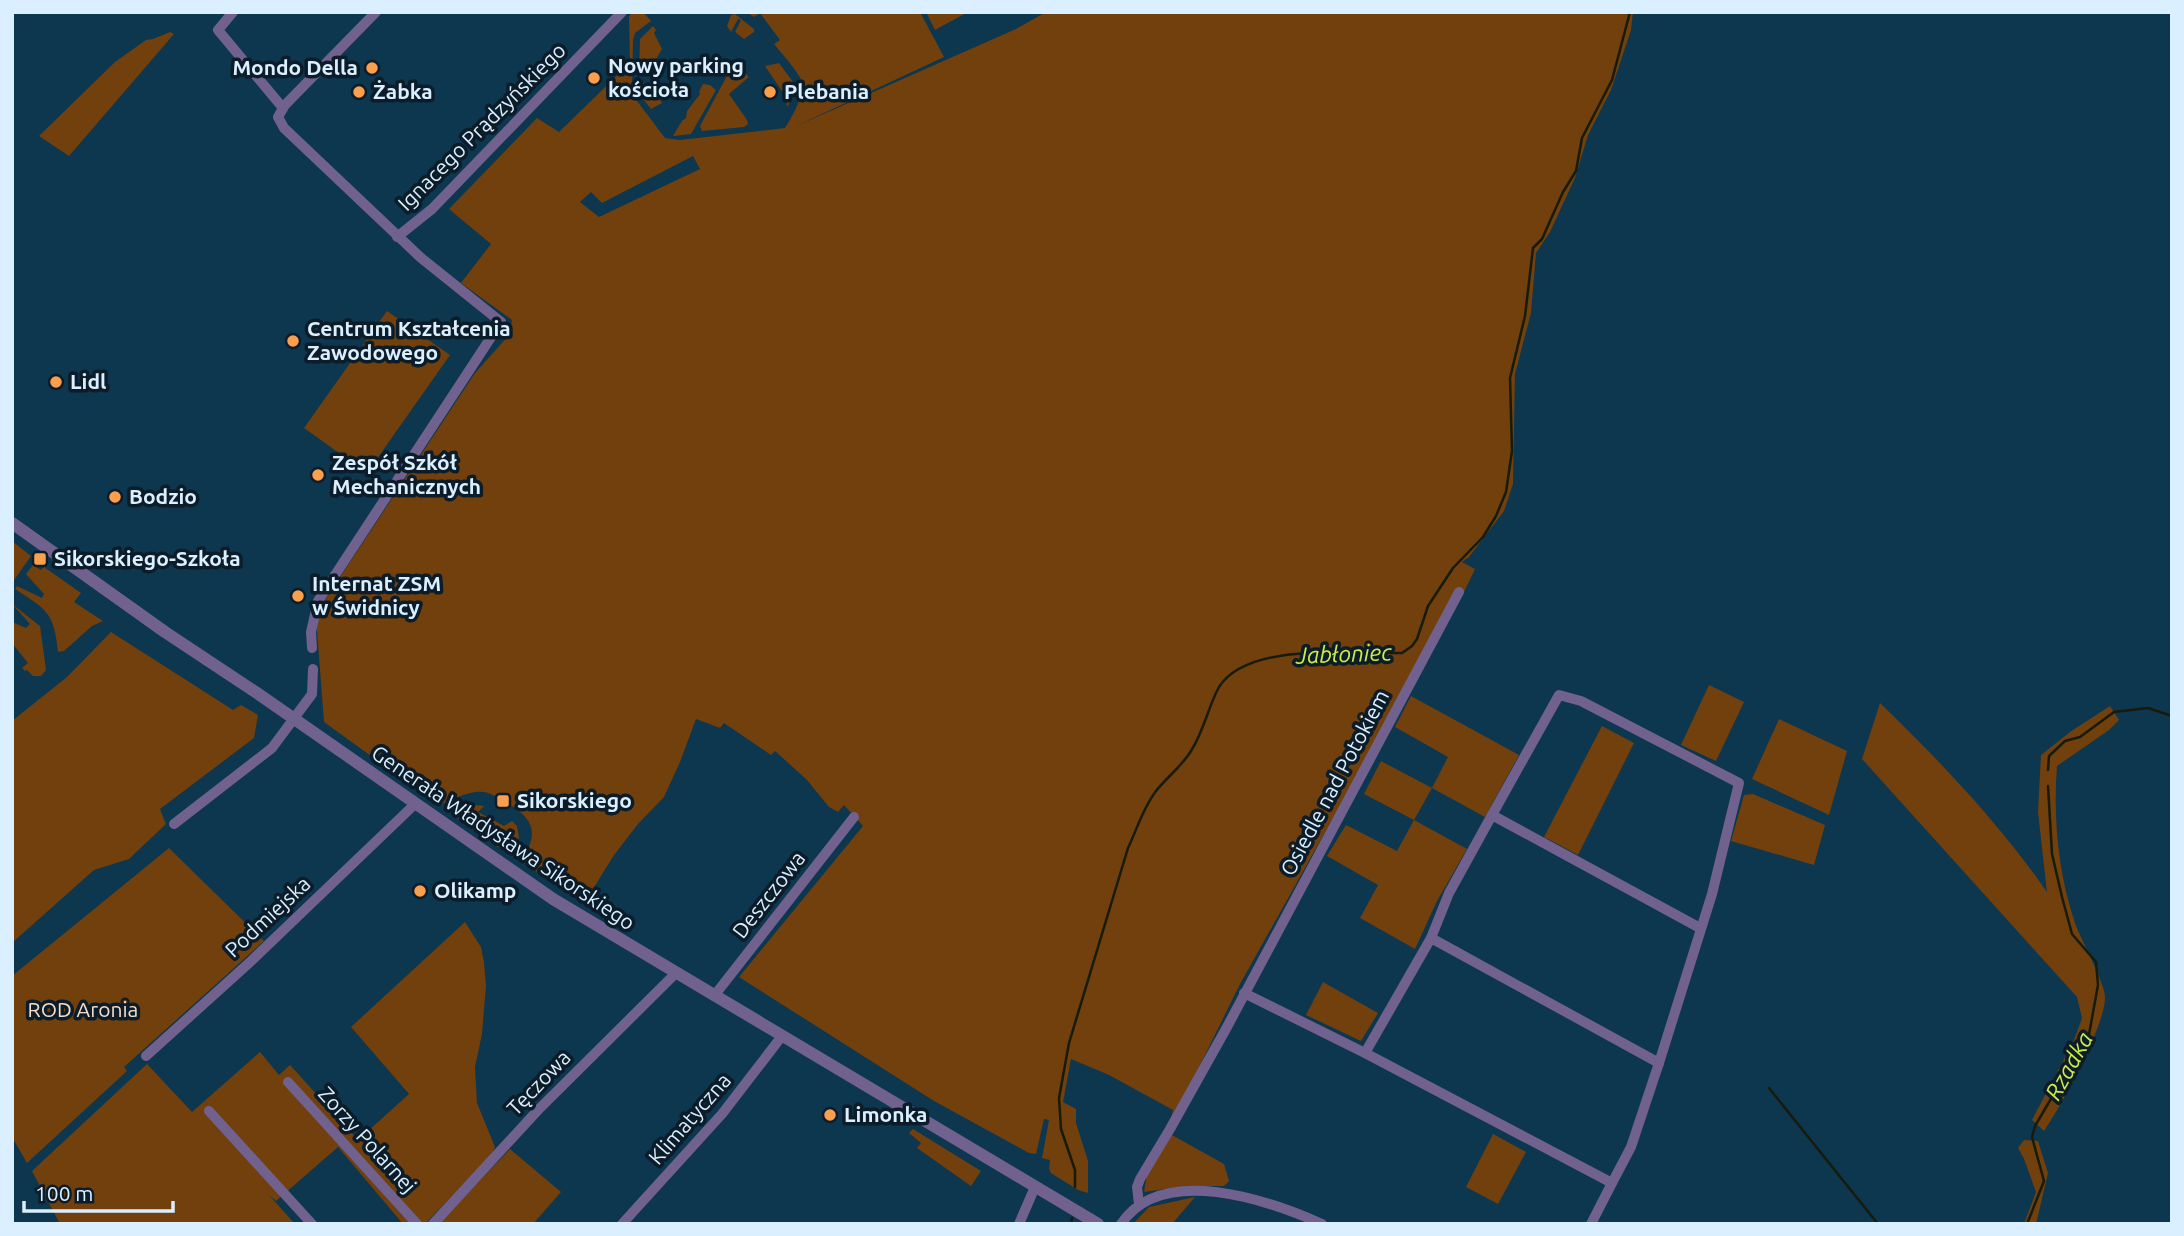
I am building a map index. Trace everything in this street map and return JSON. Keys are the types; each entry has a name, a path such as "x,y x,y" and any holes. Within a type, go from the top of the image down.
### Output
{"street":[{"path":"233,12 218,30 283,107"},
{"path":"312,648 311,632 318,601 500,322 397,237 284,128 278,117 283,107 376,12"},
{"name":"Ignacego Prądzyńskiego","path":"397,237 432,209 622,12"},
{"name":"Generała Władysława Sikorskiego","path":"12,523 553,900 673,976 715,996 1098,1224"},
{"name":"Osiedle nad Potokiem","path":"1139,1204 1137,1187 1140,1179 1244,993 1459,592"},
{"path":"174,824 272,748 312,694 313,669"},
{"path":"1365,1053 1430,938 1450,893 1559,695 1581,701 1739,783 1712,894 1631,1147 1591,1224"},
{"name":"Podmiejska","path":"146,1056 249,963 415,804"},
{"path":"1492,815 1700,928"},
{"name":"Deszczowa","path":"715,996 854,817"},
{"path":"1430,938 1659,1063"},
{"name":"Tęczowa","path":"433,1224 538,1110 673,976"},
{"path":"1244,993 1365,1053 1612,1183"},
{"name":"Klimatyczna","path":"622,1224 722,1114 782,1036"},
{"name":"Zorzy Polarnej","path":"288,1082 417,1224"},
{"path":"209,1111 312,1224"},
{"path":"1019,1224 1035,1187"},
{"path":"1121,1224 1139,1204 1156,1196 1206,1191 1237,1195 1284,1207 1322,1224"}],"green space":[{"path":"633,12 643,12 651,21 635,33 633,40 634,97 665,138 680,140 785,128 793,114 801,95 802,82 774,44 780,40 760,13 754,17 746,12 920,12 944,57 794,127 1016,29 1046,12 1633,12 1631,30 1611,90 1588,135 1575,178 1550,232 1536,253 1531,313 1515,374 1513,484 1504,511 1469,557 1462,562 1475,569 1464,592 1456,588 1413,675 1240,984 1169,1128 1173,1110 1109,1075 1071,1059 1063,1102 1076,1109 1076,1123 1088,1161 1088,1193 1078,1190 1051,1173 1050,1160 1042,1158 1049,1120 1044,1119 1036,1154 1029,1153 934,1101 739,977 863,826 844,805 838,812 829,807 807,780 775,751 771,755 724,723 720,728 696,719 664,797 614,855 585,902 521,862 532,835 528,821 516,809 485,792 467,794 439,805 324,722 317,631 321,606 475,373 510,334 512,320 461,283 491,244 449,209 537,118 559,132 630,63 629,16","holes":["693,156 700,169 599,217 580,202 591,192 602,203"]},
{"path":"926,12 968,12 935,30"},
{"path":"735,14 754,29 754,32 744,39 735,32 741,20 738,19 731,32 727,26 731,15"},
{"path":"653,26 662,49 655,61 648,60 647,74 639,74 640,39"},
{"path":"170,32 174,34 69,156 39,136 115,62 146,40"},
{"path":"779,63 796,86 788,106 788,100 765,66"},
{"path":"738,67 749,77 729,94 748,124 744,127 702,131 700,126 729,72 736,71"},
{"path":"643,83 654,83 658,87 643,94 660,89 658,97 662,103 651,109 639,94"},
{"path":"703,84 716,90 691,134 673,136 700,94"},
{"path":"387,311 450,355 367,473 304,428"},
{"path":"12,541 31,556 12,583"},
{"path":"33,565 41,570 44,567 81,593 74,602 103,621 92,626 64,651 58,652 54,628 47,613 15,589 17,586 42,598 44,594 26,574"},
{"path":"12,604 40,626 46,670 41,676 33,676 22,668 28,663 12,643 12,622 26,628 30,624"},
{"path":"111,632 233,710 241,705 258,715 254,738 160,809 166,824 129,859 94,870 12,943 12,721 67,677"},
{"path":"1709,685 1744,702 1716,761 1681,745"},
{"path":"1411,696 1519,755 1485,817 1432,788 1448,757 1395,727"},
{"path":"1880,703 1968,794 2029,866 2047,892 2038,812 2041,755 2110,706 2119,720 2057,766 2056,826 2064,884 2075,923 2105,997 2091,1045 2044,1131 2032,1120 2074,1040 2082,1018 2077,997 1862,759"},
{"path":"1779,719 1847,751 1829,815 1752,779"},
{"path":"1602,726 1634,743 1578,855 1544,837"},
{"path":"1381,761 1432,788 1414,820 1364,794"},
{"path":"1753,794 1825,825 1814,865 1731,841 1744,795"},
{"path":"476,805 484,806 478,812 504,826 512,821 517,826 519,838 507,853 454,816"},
{"path":"1414,820 1467,849 1437,901 1415,949 1360,918 1378,885 1327,856 1346,825 1397,851"},
{"name":"ROD Aronia","path":"169,848 264,941 124,1067 127,1071 27,1163 12,1137 12,976"},
{"path":"465,922 481,947 484,962 486,986 482,1034 475,1067 477,1103 495,1147 492,1154 425,1224 403,1224 338,1147 276,1201 269,1195 295,1224 60,1224 32,1171 147,1064 192,1112 260,1052 279,1075 290,1065 358,1140 409,1094 351,1027"},
{"path":"1323,982 1378,1013 1361,1041 1306,1015"},
{"path":"913,1129 981,1171 971,1186 917,1148 921,1143 909,1133"},
{"path":"1493,1134 1526,1152 1498,1204 1466,1187"},
{"path":"1172,1135 1224,1164 1229,1181 1224,1186 1186,1186 1144,1192 1147,1174"},
{"path":"2024,1140 2038,1141 2048,1173 2036,1224 2024,1224 2036,1192 2018,1148"},
{"path":"510,1149 561,1192 533,1224 438,1224"},
{"path":"1195,1197 1172,1224 1133,1224 1149,1207"}],"waterway":[{"name":"Jabłoniec","path":"1075,1187 1075,1170 1061,1129 1059,1098 1069,1043 1128,848 1144,811 1156,791 1191,751 1219,687 1233,672 1253,662 1303,653 1402,653 1417,639 1428,606 1453,568 1483,537 1496,516 1506,492 1512,451 1510,378 1525,316 1533,248 1542,239 1563,192 1576,171 1582,138 1612,80 1630,12"},
{"name":"Rzadka","path":"2048,770 2049,756 2065,741 2080,737 2114,712 2148,708 2172,716"},
{"name":"Rzadka","path":"2027,1224 2044,1181 2032,1137 2035,1126 2066,1073 2074,1050 2088,1040 2098,985 2096,962 2072,934 2062,897 2052,854 2048,786"},
{"path":"1769,1088 1878,1224"},
{"name":"Jabłoniec","path":"1071,1224 1072,1218"}],"place":[{"name":"Mondo Della","path":"372,68"},
{"name":"Nowy parking kościoła","path":"594,78"},
{"name":"Żabka","path":"359,92"},
{"name":"Plebania","path":"770,92"},
{"name":"Centrum Kształcenia Zawodowego","path":"293,341"},
{"name":"Lidl","path":"56,382"},
{"name":"Zespół Szkół Mechanicznych","path":"318,475"},
{"name":"Bodzio","path":"115,497"},
{"name":"Sikorskiego-Szkoła","path":"40,559"},
{"name":"Internat ZSM w Świdnicy","path":"298,596"},
{"name":"Sikorskiego","path":"503,801"},
{"name":"Olikamp","path":"420,891"},
{"name":"Limonka","path":"830,1115"}]}
